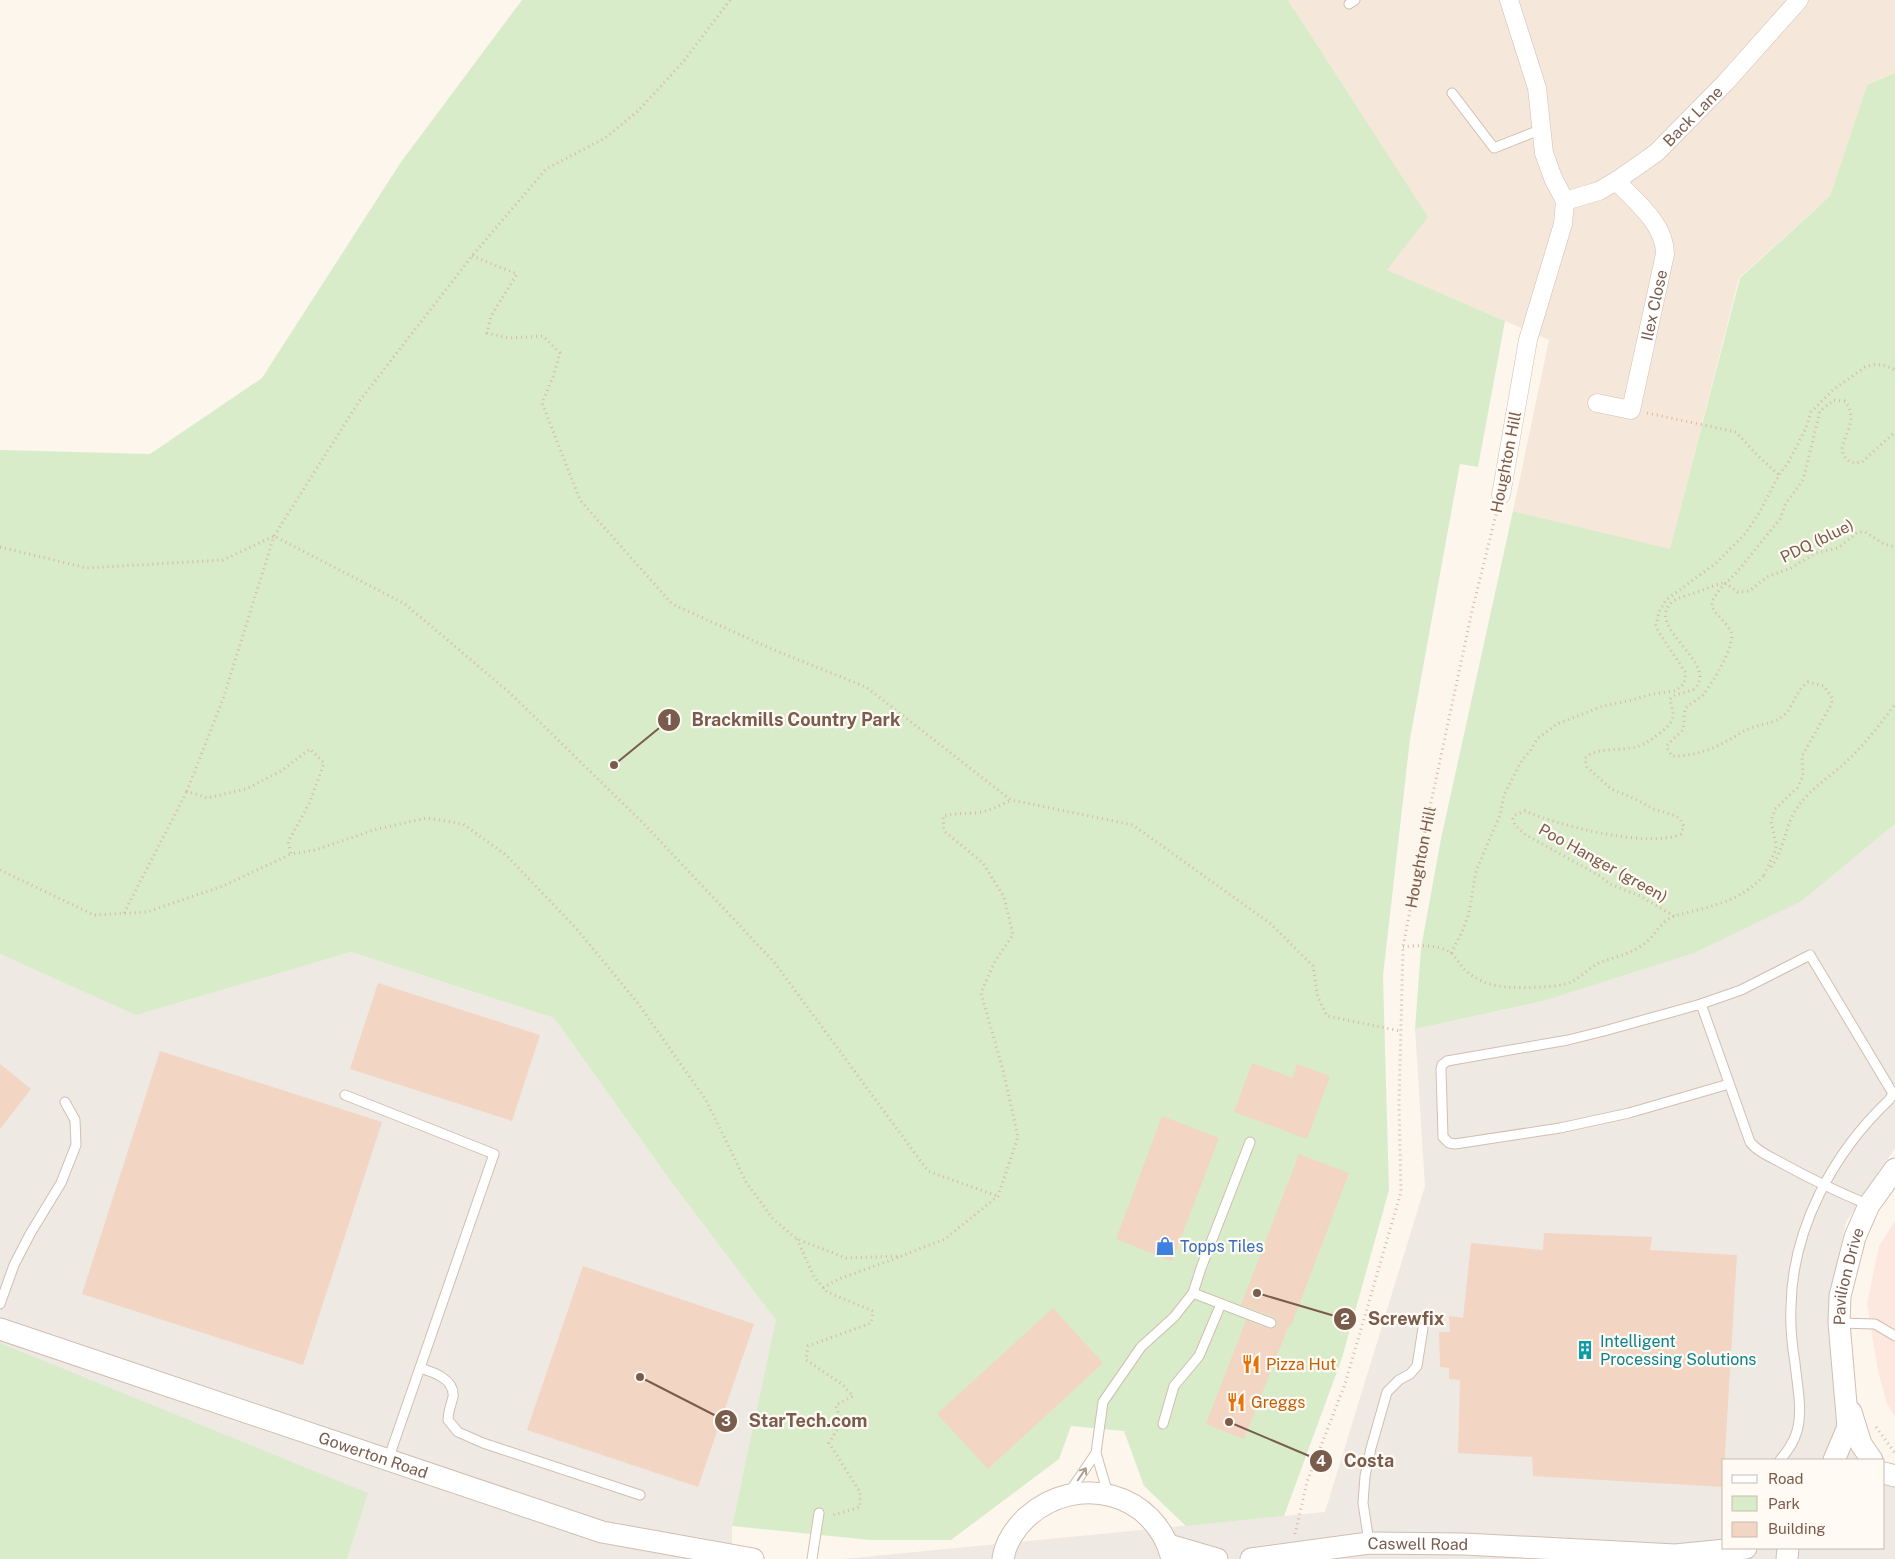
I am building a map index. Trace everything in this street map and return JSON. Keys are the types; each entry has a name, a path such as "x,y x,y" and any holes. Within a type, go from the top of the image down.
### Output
{"street":[{"path":"1509,0 1537,88 1544,153 1552,178 1565,201"},
{"name":"Back Lane","path":"1565,201 1599,191 1656,153 1725,83 1799,0"},
{"name":"Ilex Close","path":"1616,181 1656,225 1661,232 1665,247 1664,261 1631,410"},
{"name":"Houghton Hill","path":"1501,494 1528,340 1563,224 1565,201"},
{"path":"1597,403 1631,410"},
{"name":"Pavilion Drive","path":"1834,1459 1848,1428 1839,1323 1840,1296 1852,1245 1869,1205 1895,1168"},
{"name":"Gowerton Road","path":"0,1329 602,1532 700,1554 752,1559"},
{"name":"Pavilion Drive","path":"1846,1395 1861,1444 1871,1459"},
{"path":"984,1559 1003,1556 1018,1526 1040,1506 1068,1494 1088,1492 1108,1494 1133,1504 1154,1522 1171,1552 1218,1559"},
{"name":"Caswell Road","path":"1251,1559 1369,1543 1680,1557 1739,1549"}],"lane":[{"path":"1452,93 1494,148 1542,129"},
{"path":"1728,1084 1629,1113 1560,1128 1455,1144 1449,1143 1443,1137 1440,1069 1447,1061 1604,1032 1701,1004 1741,990 1807,955 1812,957 1892,1092 1889,1100 1856,1135 1824,1185 1810,1214 1792,1278 1790,1327 1799,1405 1799,1422 1792,1443 1781,1459"},
{"path":"1701,1004 1746,1135 1753,1147 1824,1185 1869,1205"},
{"path":"345,1095 494,1154 388,1460"},
{"path":"0,1304 14,1265 30,1234 61,1183 76,1145 75,1120 65,1102"},
{"path":"1108,1494 1096,1453 1103,1402 1141,1347 1174,1317 1193,1293 1200,1268 1250,1142"},
{"path":"1193,1293 1271,1323"},
{"path":"1163,1424 1174,1386 1200,1356 1221,1304"},
{"path":"1839,1323 1875,1324 1895,1336"},
{"path":"1369,1543 1363,1503 1365,1476 1371,1448 1387,1392 1417,1366 1423,1328"},
{"path":"420,1368 438,1374 452,1388 453,1394 448,1420 458,1432 483,1443 640,1495"},
{"path":"1068,1494 1096,1453"},
{"path":"812,1559 818,1516"}],"path":[{"path":"124,913 186,791 223,699 274,536 358,403 472,256 546,169 604,138 638,111 683,62 730,0"},
{"path":"472,256 517,274 491,316 487,333 509,338 543,336 560,353 553,377 542,403 580,500 672,604 774,650 866,687 1012,800 1133,825 1271,924 1313,966 1318,998 1327,1016 1400,1031"},
{"path":"1450,953 1464,930 1476,871 1500,815 1504,795 1525,755 1530,751 1537,739 1557,724 1604,706 1628,702 1653,694 1675,691 1680,688 1686,678 1686,673 1658,632 1656,625 1659,612 1666,600 1716,563 1745,534 1795,449 1812,412 1824,398 1865,367 1872,364 1880,364 1895,370"},
{"path":"1764,875 1776,849 1771,821 1775,809 1795,791 1802,780 1802,756 1825,717 1832,700 1824,686 1808,682 1798,691 1786,713 1775,722 1750,728 1726,741 1693,754 1683,757 1670,754 1667,745 1684,728 1685,709 1704,694 1716,677 1729,649 1732,636 1730,630 1711,606 1718,590 1737,572 1780,519 1786,503 1803,480 1820,411 1834,400 1845,401 1848,405 1851,419 1850,426 1841,446 1841,452 1852,463 1862,462 1895,432"},
{"path":"1631,410 1736,432 1779,475"},
{"name":"Houghton Hill","path":"1300,1513 1307,1482 1345,1384 1401,1192 1399,1104 1403,947 1426,826 1472,611 1501,494"},
{"name":"PDQ (blue)","path":"1725,583 1738,592 1749,591 1770,575 1791,568 1816,554 1838,548 1858,532 1865,532 1884,544 1895,547"},
{"path":"0,547 87,568 223,560 274,536"},
{"path":"274,536 405,604 510,693 644,824 774,962 928,1172 998,1196"},
{"name":"Poo Hanger (green)","path":"1674,916 1640,896 1610,884 1600,876 1526,835 1515,825 1514,819 1515,815 1525,811 1543,819 1609,834 1642,838 1671,838 1681,834 1684,826 1676,816 1642,804 1631,797 1611,789 1587,767 1585,759 1589,754 1599,750 1625,750 1648,742 1669,726 1673,714 1670,699 1675,695 1693,690 1700,674 1695,662 1667,622 1666,611 1677,599 1710,586 1725,583"},
{"path":"1403,947 1427,946 1450,953 1475,978 1489,984 1507,987 1557,986 1570,983 1597,964 1632,951 1645,943 1662,925 1674,916 1716,906 1755,886 1777,858 1783,844 1786,827 1798,806 1812,790 1846,762 1872,734 1895,704"},
{"path":"186,791 207,798 246,789 281,771 310,749 324,763 310,802 288,842 291,854"},
{"path":"823,1288 839,1279 946,1239 998,1196 1018,1137 1003,1070 981,993 996,961 1013,935 1004,897 983,863 944,831 944,816 961,812 973,814 1012,800"},
{"path":"0,870 94,915 147,912 224,886 291,854 315,850 377,829 426,818 463,824 506,855 575,927 636,1002 706,1100 746,1182 774,1219 797,1239 846,1258 901,1256"},
{"path":"797,1239 814,1277 827,1292 872,1311 871,1323 808,1346 806,1360 842,1384 853,1396 836,1405 840,1423 829,1442 860,1492 860,1507 818,1516"},
{"path":"1873,1422 1895,1453"}],"shaded area":[{"path":"1288,0 1895,0 1895,73 1867,85 1830,196 1739,278 1670,550 1513,511 1549,340 1386,270 1427,217"},
{"path":"1895,824 1895,1148 1846,1222 1830,1296 1837,1441 1864,1459 1722,1459 1722,1549 1885,1549 1885,1473 1895,1480 1895,1559 843,1559 1325,1512 1425,1186 1415,1029 1541,1002 1802,901"},
{"path":"351,952 554,1018 669,1179 777,1320 732,1526 732,1559 0,1559 0,954 136,1014"},
{"path":"1895,1221 1895,1417 1887,1404 1878,1371 1867,1304 1879,1246"}],"green space":[{"path":"522,0 1288,0 1428,217 1387,270 1505,321 1478,467 1460,464 1410,739 1383,976 1389,1190 1342,1358 1284,1516 1186,1526 1144,1486 1124,1431 1071,1426 1059,1459 951,1540 870,1540 732,1526 776,1320 669,1179 554,1018 351,952 136,1015 0,954 0,450 150,454 262,378 401,162"},
{"path":"1895,73 1895,824 1802,901 1694,953 1540,1002 1415,1029 1421,948 1441,839 1513,511 1670,549 1740,278 1830,196 1867,85"},
{"path":"0,1343 368,1493 347,1559 0,1559"}],"building":[{"path":"378,983 540,1035 512,1121 350,1069"},
{"path":"160,1051 382,1122 303,1365 82,1294"},
{"path":"1252,1063 1293,1078 1297,1064 1330,1076 1307,1139 1234,1112"},
{"path":"0,1064 31,1089 0,1129"},
{"path":"1162,1116 1219,1138 1172,1261 1116,1239"},
{"path":"1299,1154 1349,1173 1291,1326 1289,1325 1244,1439 1206,1424 1246,1320 1269,1329 1275,1328 1277,1325 1274,1317 1241,1305"},
{"name":"Intelligent Processing Solutions","path":"1544,1233 1652,1237 1650,1250 1737,1255 1725,1459 1722,1459 1722,1487 1533,1476 1532,1457 1458,1453 1460,1380 1449,1379 1449,1368 1440,1367 1439,1332 1450,1332 1449,1316 1463,1318 1471,1243 1543,1250"},
{"path":"583,1266 754,1324 698,1487 527,1430"},
{"path":"1053,1308 1103,1363 988,1469 937,1414"}],"place":[{"name":"Brackmills Country Park","path":"614,765"},
{"name":"Topps Tiles","path":"1165,1246"},
{"name":"Screwfix","path":"1257,1293"},
{"name":"Intelligent Processing Solutions","path":"1585,1350"},
{"name":"Pizza Hut","path":"1251,1364"},
{"name":"StarTech.com","path":"640,1377"},
{"name":"Greggs","path":"1236,1402"},
{"name":"Costa","path":"1229,1422"}]}
